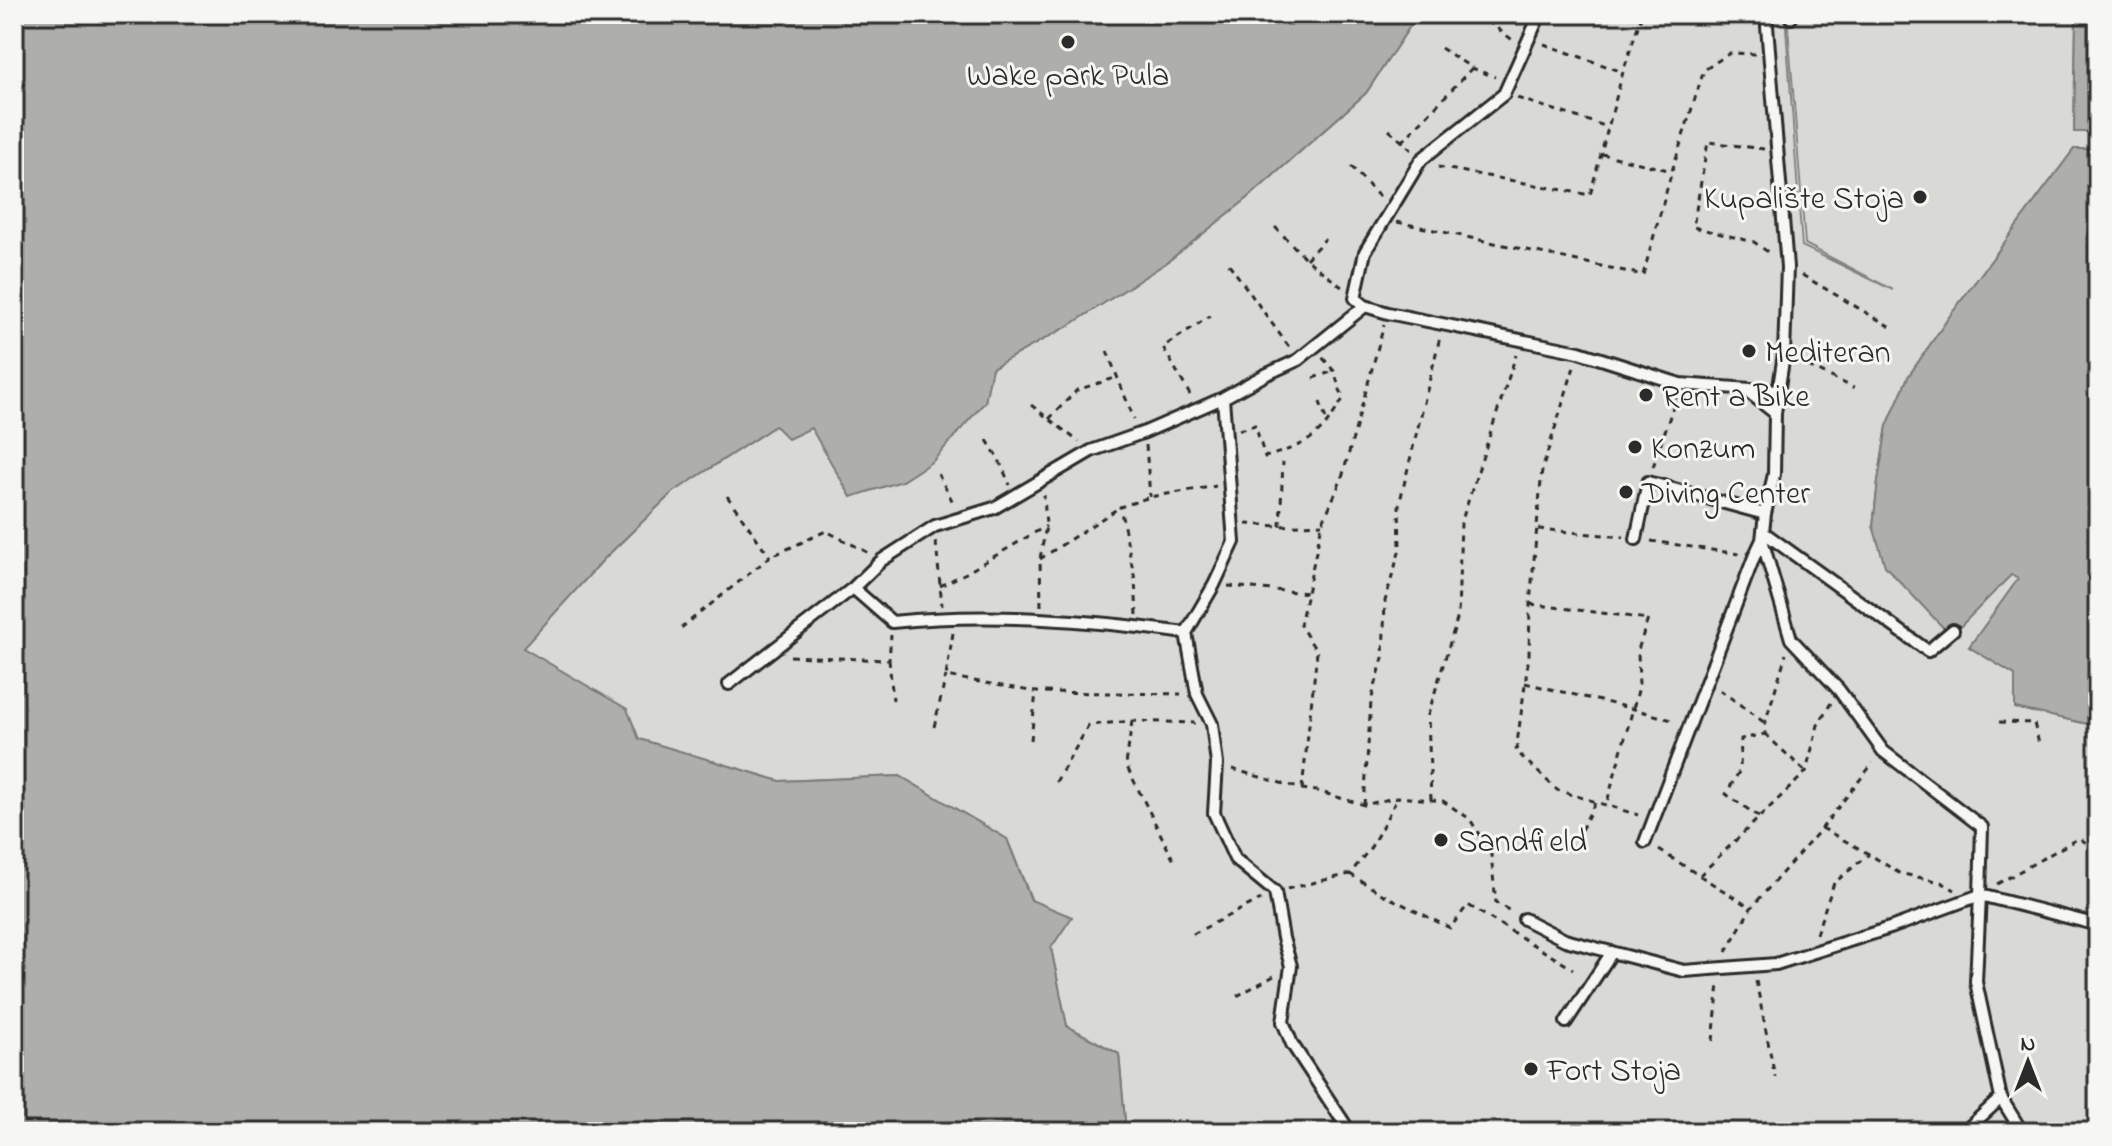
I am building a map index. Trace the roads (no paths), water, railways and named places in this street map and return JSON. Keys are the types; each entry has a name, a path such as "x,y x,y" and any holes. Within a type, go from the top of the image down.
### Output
{"lane":[{"path":"1540,14 1504,94 1420,161 1365,252 1355,298 1365,306 1388,313 1579,352 1680,384 1779,391"},
{"path":"1645,842 1762,536 1774,474 1775,413 1784,354 1787,266 1766,14"},
{"path":"729,684 853,588 882,560 935,526 994,508 1091,451 1223,398 1298,360 1365,306"},
{"path":"1746,390 1775,413"},
{"path":"1223,398 1234,542 1186,633 1197,694 1212,724 1217,764 1214,813 1235,859 1275,892 1291,966 1283,1022 1292,1044 1350,1132"},
{"path":"1636,539 1648,482 1765,514"},
{"path":"1762,536 1928,651 1953,630"},
{"path":"1762,536 1791,639 1839,690 1883,751 1982,827 1976,982 2001,1098 2022,1132"},
{"path":"853,588 892,622 943,617 1041,619 1186,633"},
{"path":"1524,919 1565,940 1684,971 1776,964 1893,927 1980,895 2098,925"},
{"path":"1566,1022 1612,952"},
{"path":"1964,1132 2001,1098"}],"place":[{"name":"Wake park Pula","path":"1068,42"},
{"name":"Kupalište Stoja","path":"1920,197"},
{"name":"Mediteran","path":"1749,351"},
{"name":"Rent a Bike","path":"1646,395"},
{"name":"Konzum","path":"1635,447"},
{"name":"Diving Center","path":"1626,492"},
{"name":"Sandfield","path":"1441,840"},
{"name":"Fort Stoja","path":"1531,1069"}]}
